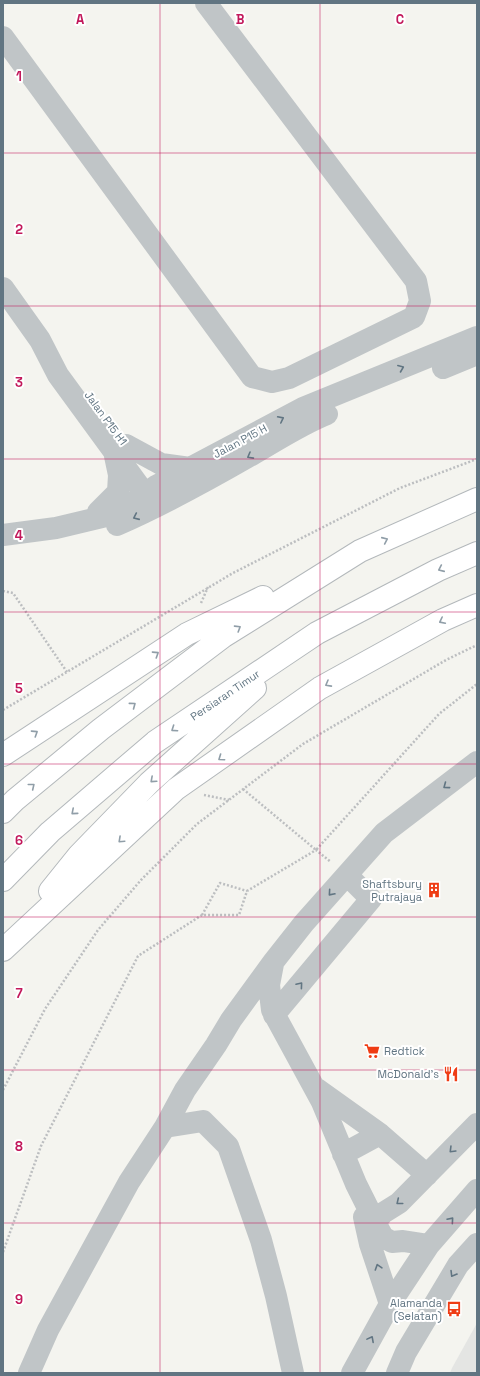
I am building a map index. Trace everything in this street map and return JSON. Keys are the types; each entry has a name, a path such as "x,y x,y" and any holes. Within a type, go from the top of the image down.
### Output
{"main road":[{"path":"3,755 187,634 360,551 477,499"},
{"path":"3,812 15,800 100,729 224,636 360,551"},
{"name":"Persiaran Timur","path":"3,880 50,832 155,742 317,633 438,570 477,553"},
{"path":"3,950 176,789 320,688 443,620 477,605"},
{"path":"3,950 78,855 149,783 317,633"}],"street":[{"path":"3,37 252,377 272,382 289,378 414,317 420,301 416,281 206,3"},
{"name":"Jalan P15 H1","path":"3,288 40,340 70,368 120,449 155,497"},
{"name":"Jalan P15 H","path":"3,541 50,541 104,531 155,497 190,468 303,408 477,337"},
{"name":"Jalan P15 H","path":"3,535 56,528 102,517 135,501 155,497 255,453 308,422 477,354"},
{"path":"90,520 106,506 118,492 120,449 161,464 190,468"},
{"path":"28,1370 48,1330 125,1190 166,1127 185,1090 231,1020 274,961 304,923 384,833 477,762"},
{"path":"273,1012 371,899 346,875"},
{"path":"274,961 269,985 273,1012 322,1102 356,1184 383,1237 392,1242 403,1241 429,1245"},
{"path":"231,1020 243,1011 255,1006 273,1012"},
{"path":"314,1087 380,1134 427,1175"},
{"path":"166,1127 203,1121 228,1146 261,1240 276,1296 292,1373"},
{"path":"377,1226 378,1219 383,1213 399,1203 477,1124"},
{"path":"343,1154 380,1134"},
{"path":"356,1184 370,1244 390,1304"},
{"path":"352,1373 390,1304 429,1245 477,1190"},
{"path":"397,1373 406,1352 458,1265 477,1244"},
{"path":"281,1373 288,1351"}],"path":[{"path":"3,710 232,573 400,488 477,459"},
{"path":"3,591 13,593 67,672"},
{"path":"3,1090 45,1009 98,930 140,880 197,824 303,744 446,660 477,645"},
{"path":"202,915 238,915 247,891 316,850 440,714 477,684"},
{"path":"244,789 346,875"},
{"path":"3,1252 41,1146 138,956 202,915 220,883 247,891"}],"shaded area":[{"path":"477,1323 477,1373 450,1373 452,1368"}],"place":[{"name":"Shaftsbury Putrajaya","path":"434,890"},
{"name":"Redtick","path":"372,1051"},
{"name":"McDonald's","path":"451,1074"},
{"name":"Alamanda (Selatan)","path":"454,1309"}]}
